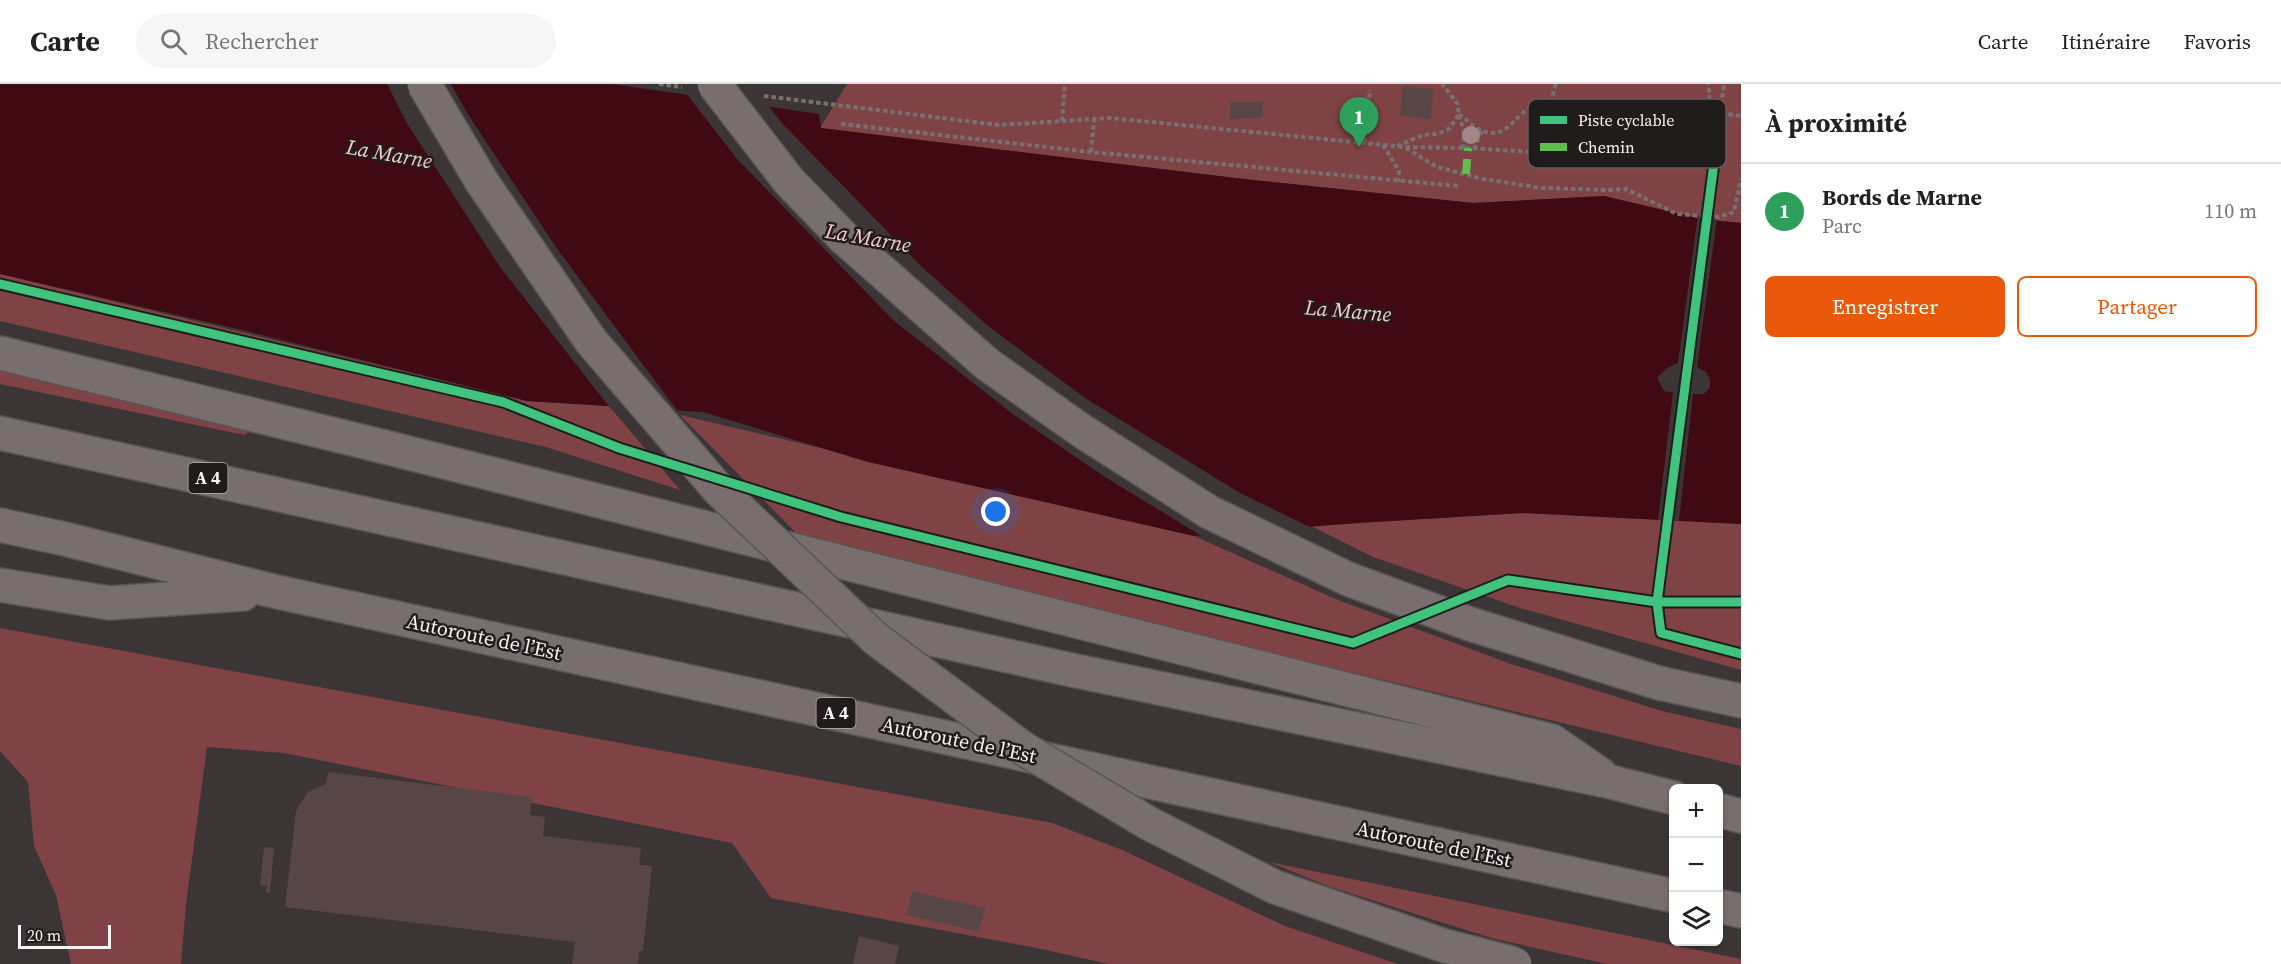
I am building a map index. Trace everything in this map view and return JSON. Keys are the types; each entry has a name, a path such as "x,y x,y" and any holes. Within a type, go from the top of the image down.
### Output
{"highway":[{"path":"424,84 482,182 591,341 718,490 876,639 1024,748 1160,829 1275,887 1445,946 1515,964"},
{"path":"704,86 789,181 844,237 987,364 1082,431 1209,512 1348,579 1470,624 1659,682 1741,701"},
{"path":"0,353 392,449 1552,741 1611,782"},
{"name":"A 4","path":"0,433 1067,669 1611,782 1669,797"},
{"name":"Autoroute de l’Est","path":"0,525 273,591 1669,895"},
{"path":"0,585 109,603 273,591"},
{"path":"1723,811 1741,816"},
{"path":"1723,907 1741,911"}],"path":[{"path":"659,84 704,86"},
{"path":"1062,122 1065,84"},
{"path":"1442,84 1457,104 1464,132 1463,149"},
{"path":"1552,99 1556,84"},
{"path":"1708,84 1711,99"},
{"path":"1722,99 1724,84"},
{"path":"1364,143 1370,90"},
{"path":"763,96 999,125 1110,118 1405,147 1528,152"},
{"path":"1459,114 1482,131 1494,133 1504,130 1528,108"},
{"path":"1397,146 1423,135 1437,134 1450,128 1459,114"},
{"path":"1726,114 1741,116"},
{"path":"1091,152 1094,120"},
{"path":"841,124 1091,152 1458,186"},
{"path":"1474,149 1482,131"},
{"path":"1383,145 1399,171 1398,182"},
{"path":"1405,147 1437,167 1483,178 1542,188 1626,189 1677,214 1719,217 1734,213 1740,196 1741,178"}],"shaded area":[{"path":"847,84 1741,84 1741,223 1702,219 1604,196 1473,203 1244,179 820,128"},
{"path":"0,274 527,401 609,406 680,490 546,447 0,321"},
{"path":"0,368 258,426 244,435 0,384"},
{"path":"680,415 1194,536 1338,600 1511,664 1662,711 1741,729 1741,766 803,540"},
{"path":"1522,513 1741,524 1741,670 1520,608 1373,557 1311,526"},
{"path":"0,628 1052,823 1122,850 1285,926 1398,964 1109,964 1037,948 771,898 732,843 284,753 207,747 186,904 181,964 71,964 56,895 34,846 28,782 0,751"},
{"path":"1269,862 1741,959 1741,964 1607,964 1491,938 1328,886"}],"water":[{"name":"La Marne","path":"0,84 612,84 819,114 821,128 1244,179 1473,203 1604,196 1701,219 1741,223 1741,524 1522,513 1194,536 868,462 703,412 527,401 242,330 0,274"}],"pier":[{"path":"387,84 451,84 467,113 558,250 679,413 611,409 500,267 408,125"},
{"path":"685,92 767,104 780,121 922,267 988,326 1088,400 1242,494 1314,529 1205,538 1105,477 1014,415 893,320 738,160"},
{"path":"1698,215 1717,218 1697,367 1706,372 1710,379 1710,387 1704,394 1693,394 1679,521 1658,520 1673,393 1664,391 1657,378 1667,368 1678,363"}],"building":[{"path":"1403,86 1433,89 1431,119 1400,116"},
{"path":"1230,102 1263,102 1262,118 1230,119"},
{"path":"328,772 532,797 530,815 545,817 543,836 641,848 639,865 652,866 643,951 639,951 638,964 572,964 575,942 285,907 296,811 308,792 326,784"},
{"path":"264,847 274,848 270,893 266,893 267,887 260,885"},
{"path":"912,891 985,908 979,932 907,915"},
{"path":"859,936 899,946 895,964 853,964"}],"marked path":[{"path":"1466,174 1468,148"}],"cycle path":[{"path":"1713,168 1657,602 1661,633 1741,654"},
{"path":"0,284 503,402 619,448 841,517 1353,643 1508,580 1657,602 1741,602"}],"place":[{"name":"Bords de Marne","path":"1359,147"}]}
